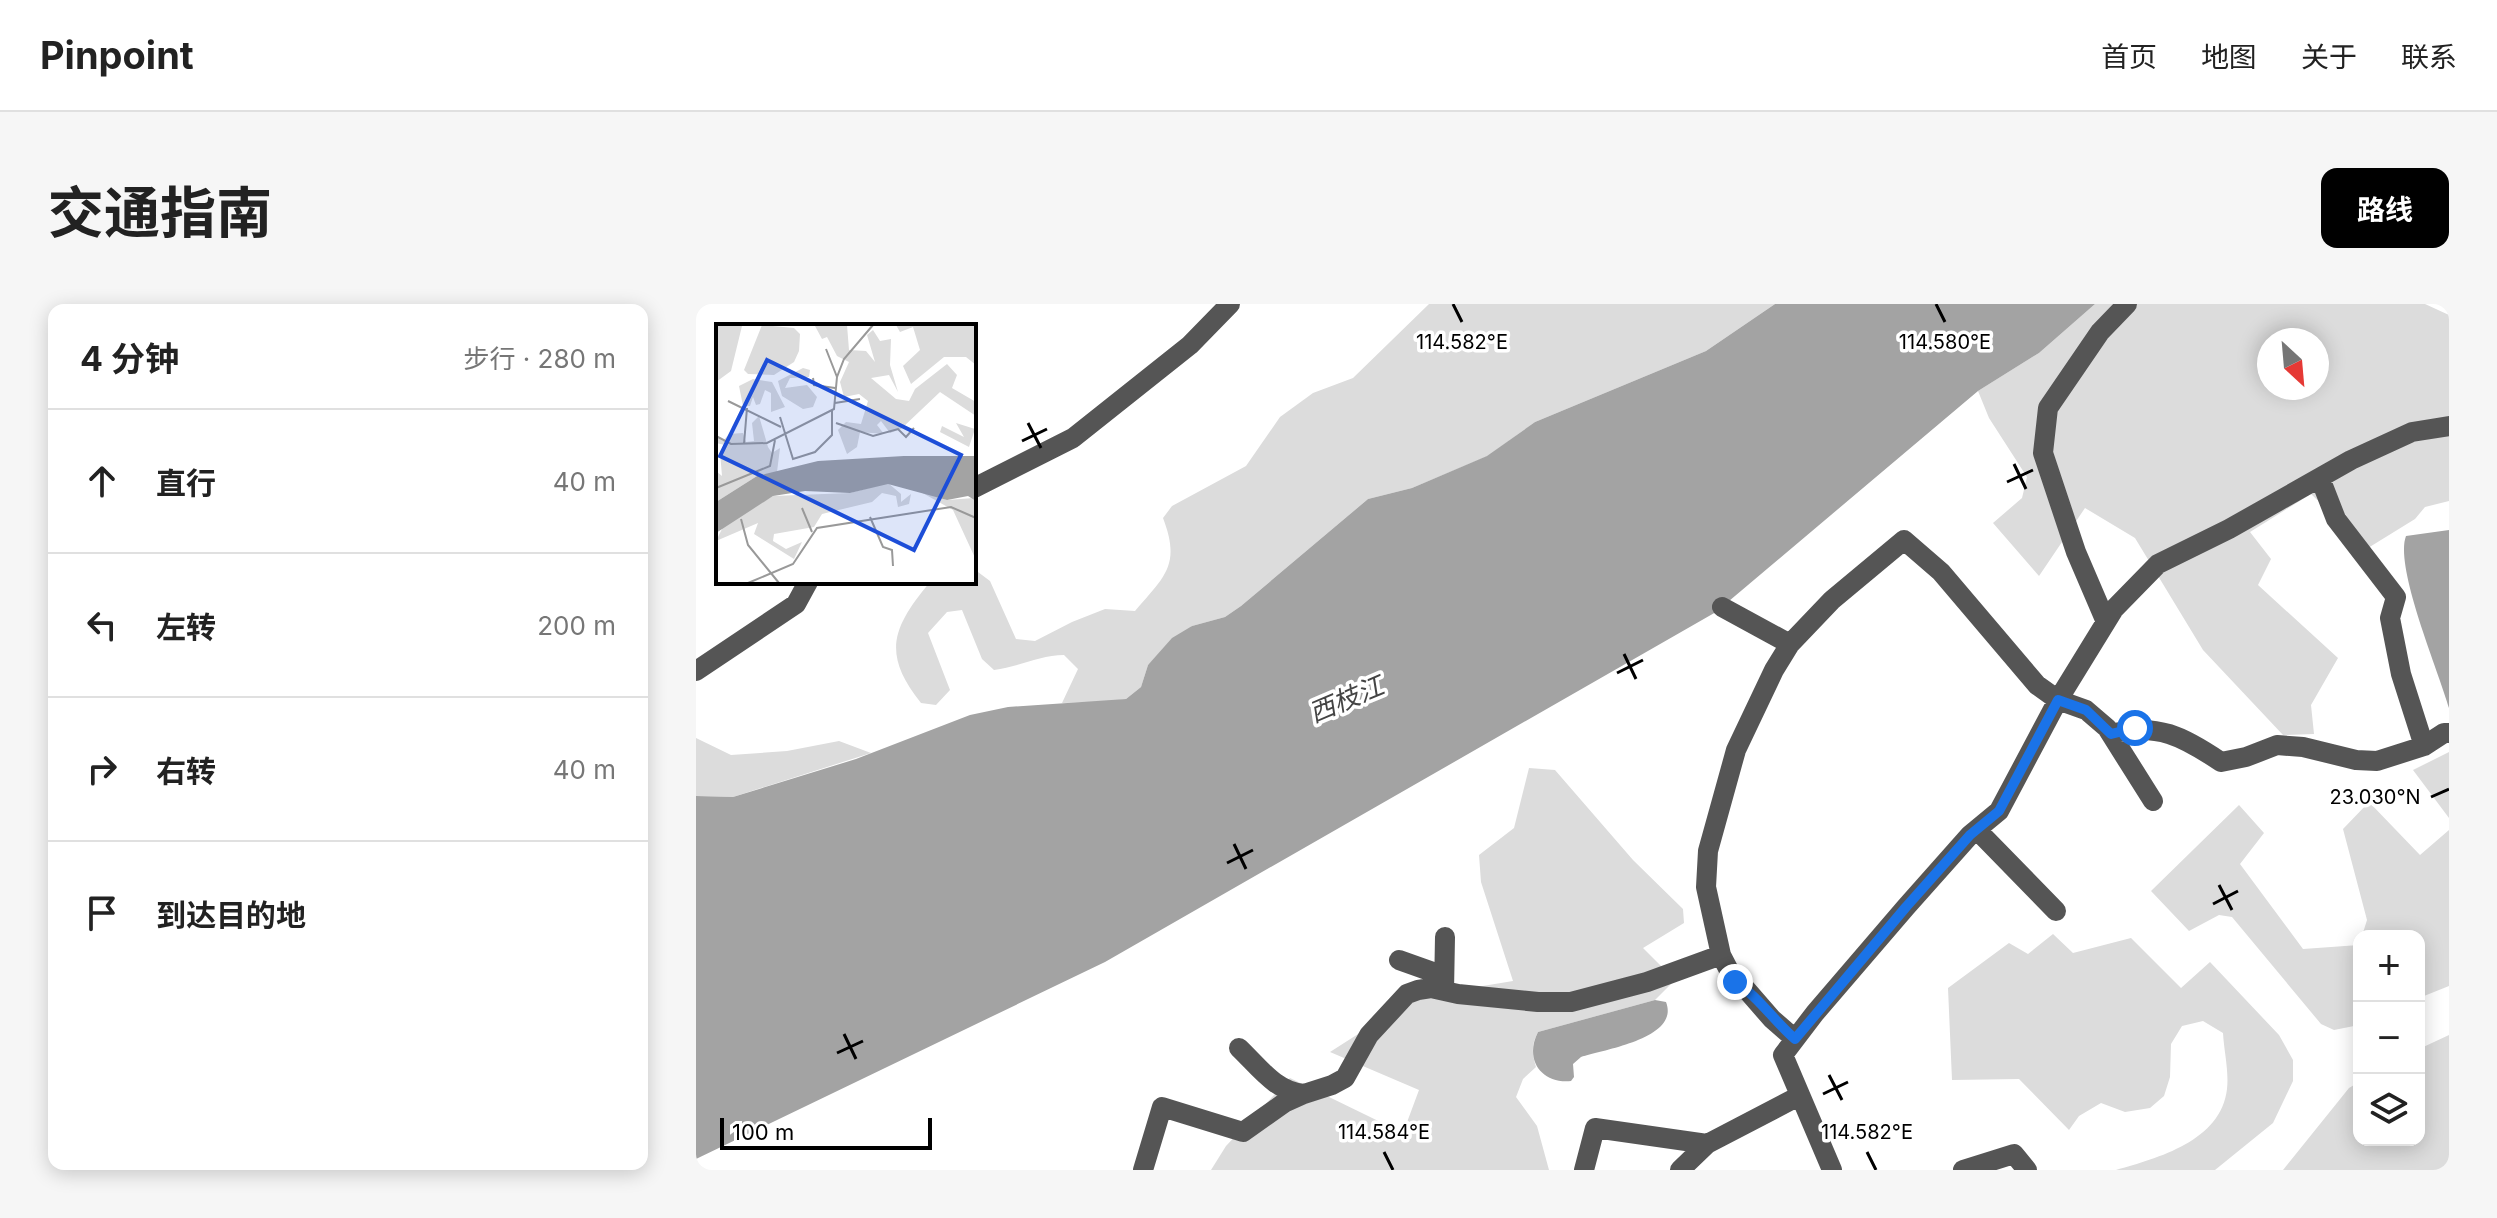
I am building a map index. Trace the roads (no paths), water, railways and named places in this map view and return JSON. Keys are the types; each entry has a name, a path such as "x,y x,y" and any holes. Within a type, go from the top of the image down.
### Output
{"street":[{"path":"976,487 1073,438 1190,345 1230,304"},
{"path":"2106,622 2076,552 2043,453 2048,408 2100,332 2127,304"},
{"path":"1832,1170 1783,1055 1906,907 1977,830 1999,811 2058,700 2114,609 2158,564 2412,432 2449,426"},
{"path":"2320,478 2336,519 2396,597 2390,618 2401,674 2424,746"},
{"path":"1795,1039 1772,1019 1745,988 1735,982 1721,955 1706,887 1708,851 1736,750 1774,670 1790,644 1832,600 1904,540 1941,572 2037,685 2058,700 2086,710 2111,734 2153,801"},
{"path":"696,671 796,604 807,584"},
{"path":"1722,607 1790,644"},
{"path":"2111,734 2135,728 2161,731 2189,741 2221,762 2246,757 2277,745 2377,761 2424,746 2449,733"},
{"path":"1977,830 2056,911"},
{"path":"1444,984 1445,937"},
{"path":"1399,960 1444,984 1538,1002 1571,1002 1647,982 1721,955"},
{"path":"1143,1170 1162,1107 1243,1132 1284,1103 1345,1078 1369,1035 1407,994 1444,984"},
{"path":"1239,1048 1278,1086 1290,1093 1304,1094"},
{"path":"1680,1170 1707,1144 1799,1096"},
{"path":"1584,1170 1595,1128 1707,1144"},
{"path":"1963,1170 2014,1154 2027,1170"}],"water":[{"name":"西枝江","path":"1775,304 2095,304 2039,353 1978,391 1716,612 1105,962 696,1159 696,796 733,797 856,759 970,715 1008,707 1126,699 1141,687 1148,665 1172,638 1192,626 1225,617 1241,606 1368,499 1412,488 1487,456 1535,422 1706,351"},
{"path":"2449,530 2449,708 2419,620 2404,551 2406,536"},
{"path":"1655,1000 1666,1002 1667,1014 1662,1025 1623,1046 1581,1057 1573,1064 1574,1077 1571,1081 1551,1078 1538,1068 1533,1051 1538,1032"}]}
